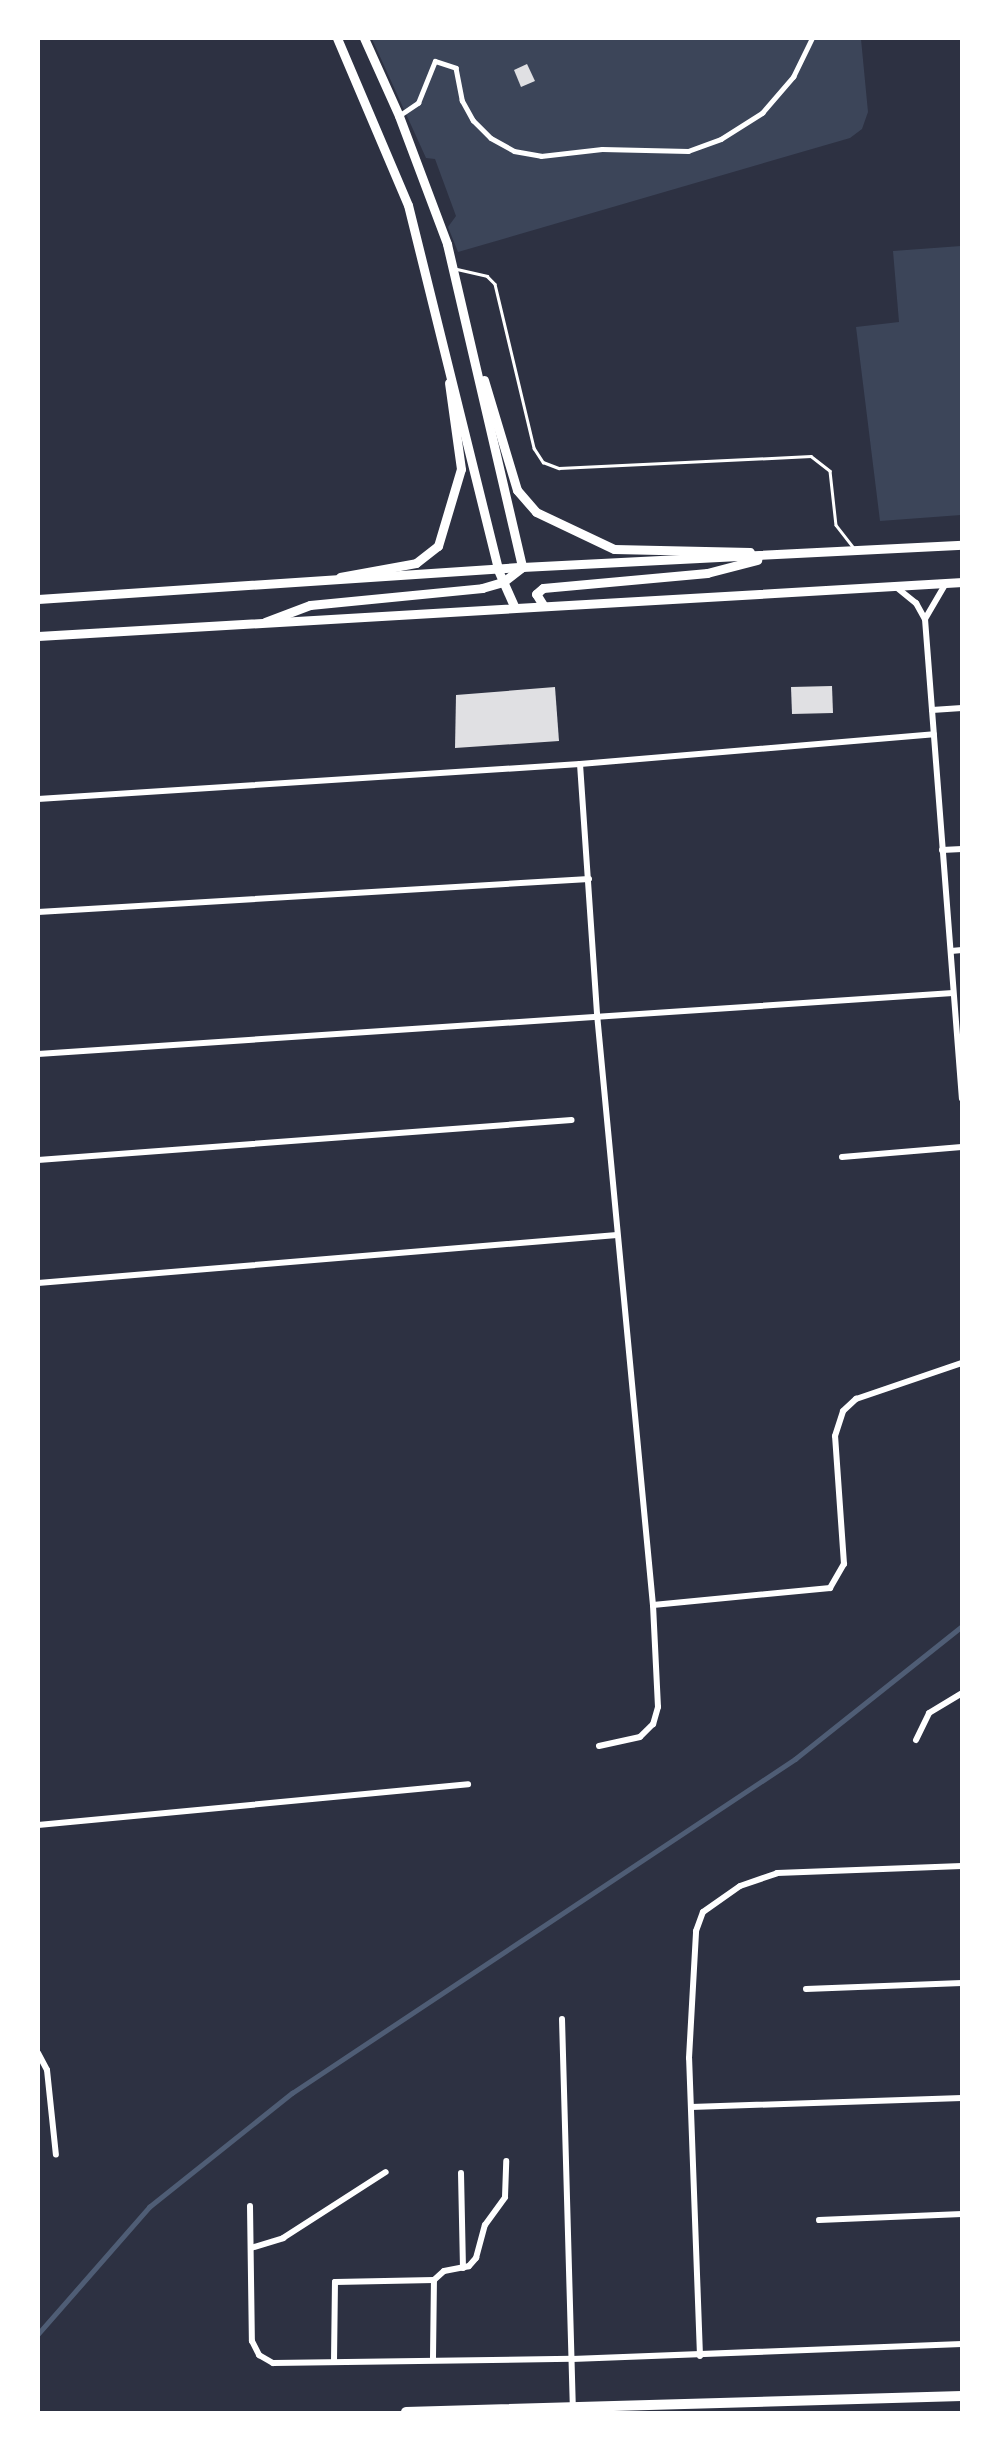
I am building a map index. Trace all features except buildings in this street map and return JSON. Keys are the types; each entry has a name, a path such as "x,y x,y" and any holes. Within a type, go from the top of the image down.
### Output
{"main road":[{"path":"337,38 408,205 498,570 514,606"},
{"path":"364,38 399,116 453,268 522,567"},
{"path":"476,362 495,407 517,491 536,513 614,549 722,549 769,556"},
{"path":"329,581 368,569 416,563 438,546 461,469 449,365"},
{"path":"38,599 522,567 961,545"},
{"path":"543,605 536,599 542,588 707,573 769,556"},
{"path":"262,623 310,605 474,590 503,582 522,567"},
{"path":"38,636 514,606 961,582"},
{"path":"406,2413 961,2396"}],"street":[{"path":"399,116 418,103 435,61 456,68 462,100 473,120 491,138 514,151 541,156 602,149 688,151 721,139 762,113 793,77 812,38"},
{"path":"925,619 946,583"},
{"path":"895,586 910,596 925,619 961,1099"},
{"path":"932,710 961,708"},
{"path":"38,799 580,764 934,734"},
{"path":"580,764 597,1014 653,1605 656,1716 647,1731 632,1741 599,1746"},
{"path":"942,850 961,849"},
{"path":"38,912 589,879"},
{"path":"951,951 961,950"},
{"path":"38,1054 597,1014 953,993"},
{"path":"38,1160 572,1120"},
{"path":"842,1157 961,1147"},
{"path":"38,1283 617,1235"},
{"path":"653,1605 830,1588 844,1564 835,1436 842,1411 867,1395 961,1363"},
{"path":"916,1740 929,1713 961,1693"},
{"path":"38,1825 468,1784"},
{"path":"700,2356 690,2023 700,1918 715,1900 740,1886 797,1870 961,1866"},
{"path":"806,1989 961,1983"},
{"path":"562,2019 573,2408"},
{"path":"38,2053 47,2070 56,2155"},
{"path":"691,2107 961,2098"},
{"path":"334,2362 335,2282 434,2280 444,2271 463,2268 477,2258 485,2225 505,2197 506,2161"},
{"path":"251,2248 283,2238 386,2172"},
{"path":"461,2173 463,2268"},
{"path":"250,2206 252,2341 259,2355 273,2363 433,2358 572,2360 961,2344"},
{"path":"819,2220 961,2214"},
{"path":"433,2358 434,2280"}],"lane":[{"path":"453,268 487,276 495,284 534,448 543,462 559,468 811,456 830,471 836,525 858,551"}],"shaded area":[{"path":"372,39 861,39 868,112 862,129 850,138 458,252 448,227 456,216 435,159 426,158"},
{"path":"961,246 961,515 880,521 856,327 899,322 893,251"}],"waterway":[{"path":"38,2334 149,2207 292,2093 795,1759 962,1626"}]}
